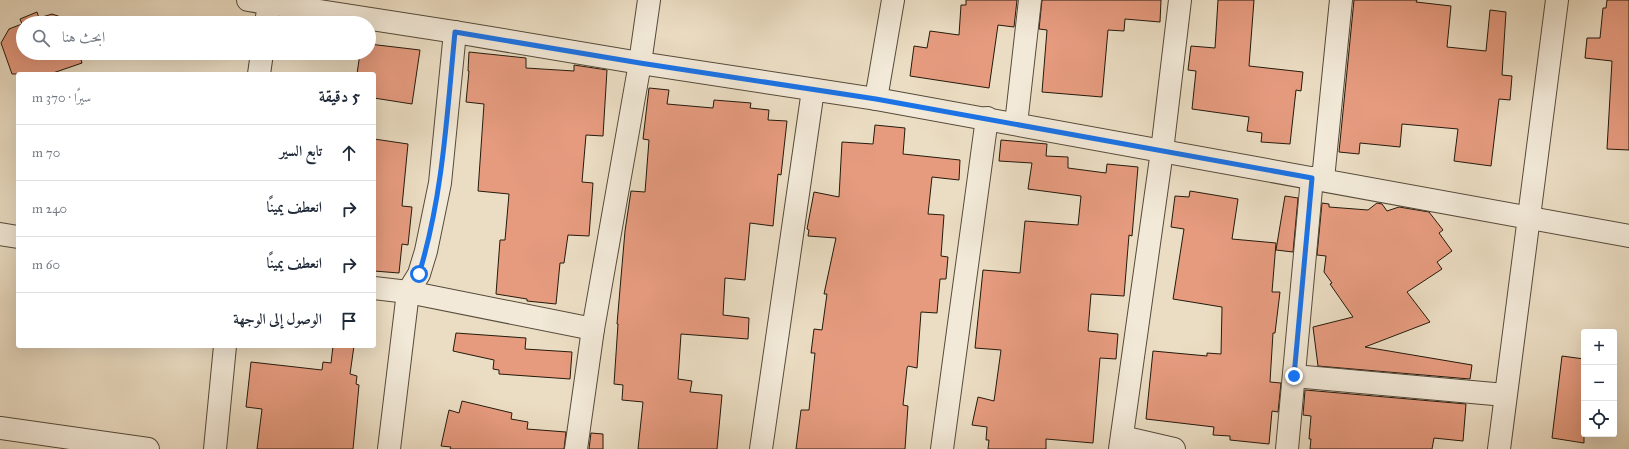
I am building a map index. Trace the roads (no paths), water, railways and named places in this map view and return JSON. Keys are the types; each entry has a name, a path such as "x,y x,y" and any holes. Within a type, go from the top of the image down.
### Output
{"street":[{"path":"248,0 267,14 288,16"},
{"path":"576,449 593,329 640,63 649,0"},
{"path":"876,99 893,0"},
{"path":"1016,124 1030,0"},
{"path":"1174,449 1121,443 1162,151 1180,0"},
{"path":"1287,449 1317,179 1341,0"},
{"path":"1499,449 1557,0"},
{"path":"376,24 455,32 640,63 876,99 1629,236"},
{"path":"389,449 408,292 419,274 426,251 440,183 455,32"},
{"path":"259,72 261,60"},
{"path":"761,449 813,90"},
{"path":"942,449 987,118"},
{"path":"0,234 16,237"},
{"path":"376,288 408,292 593,329"},
{"path":"215,449 225,348"},
{"path":"1294,376 1505,395"},
{"path":"0,428 148,449"}]}
